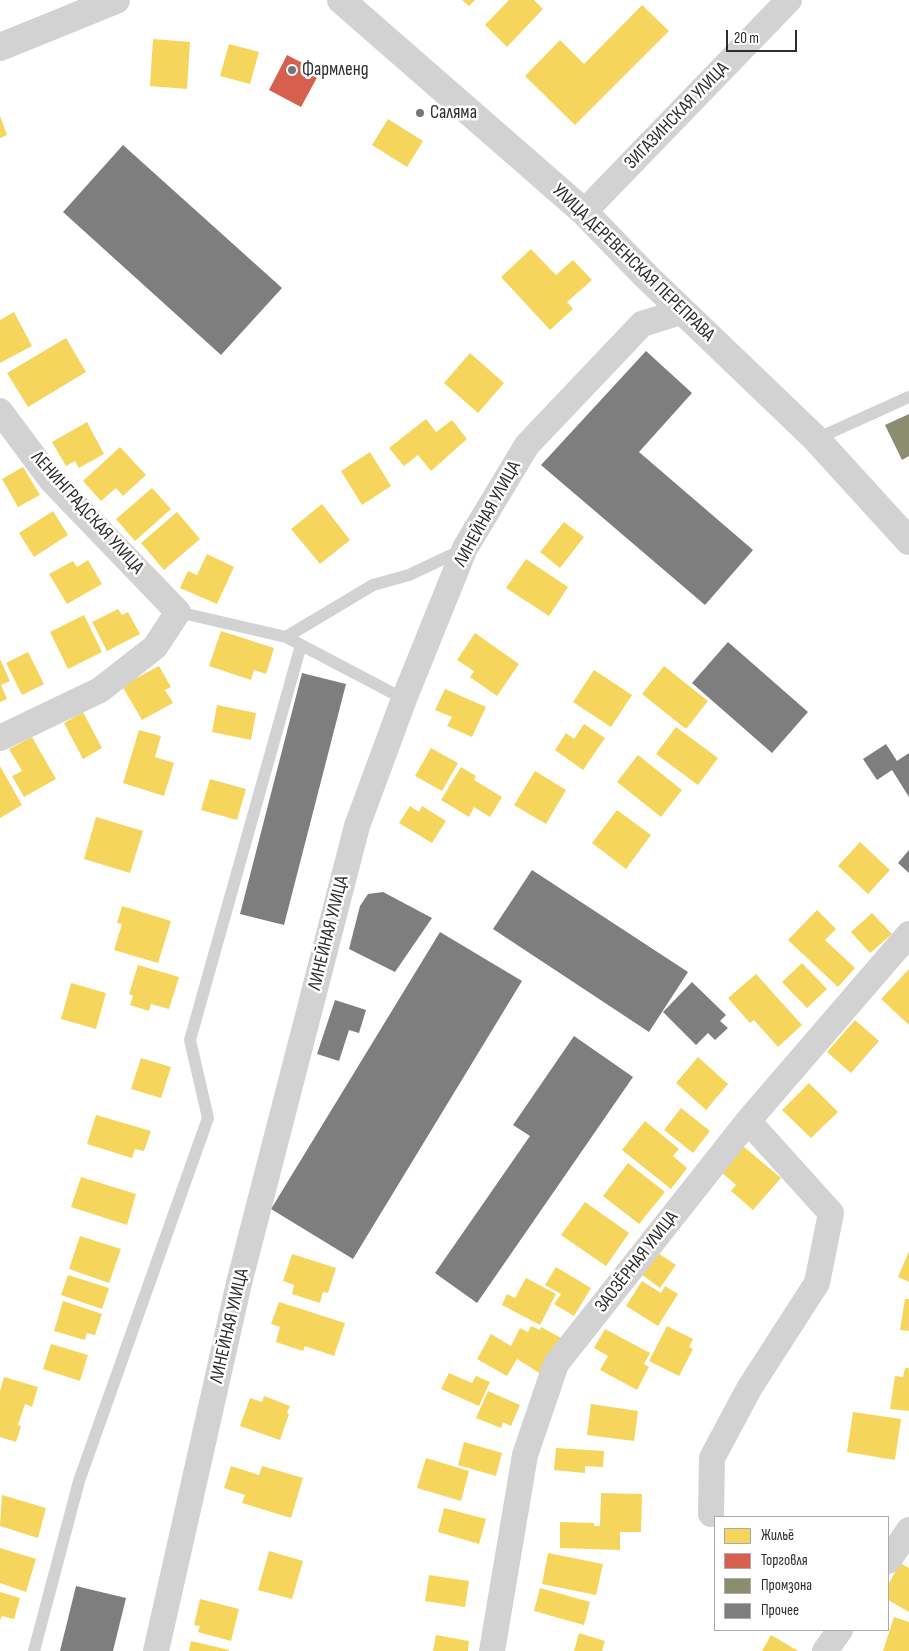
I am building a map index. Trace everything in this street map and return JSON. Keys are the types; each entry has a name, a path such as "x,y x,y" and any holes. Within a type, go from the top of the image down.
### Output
{"street":[{"path":"0,46 116,0"},
{"name":"УЛИЦА ДЕРЕВЕНСКАЯ ПЕРЕПРАВА","path":"341,0 584,212 683,311 816,439 909,541"},
{"name":"ЗИГАЗИНСКАЯ УЛИЦА","path":"584,212 790,0"},
{"name":"ЛИНЕЙНАЯ УЛИЦА","path":"156,1651 239,1283 356,826 404,699 465,548 527,446 642,324 683,311"},
{"name":"ЛЕНИНГРАДСКАЯ УЛИЦА","path":"0,411 52,481 178,612"},
{"path":"0,738 100,690 155,647 178,612"},
{"name":"ЗАОЗЁРНАЯ УЛИЦА","path":"492,1651 525,1455 556,1364 748,1121 909,934"},
{"path":"711,1514 712,1458 750,1387 817,1283 831,1213 748,1121"},
{"path":"889,1560 909,1530"}],"lane":[{"path":"816,439 909,397"},
{"path":"286,637 373,585 409,575 465,548"},
{"path":"178,612 286,637 404,699"},
{"path":"34,1651 79,1481 208,1118 190,1040 301,645"}],"building: Жильё":[{"path":"462,0 475,0 469,6"},
{"path":"509,0 534,0 543,9 507,47 485,25"},
{"path":"642,5 669,31 575,125 525,76 560,40 584,64"},
{"path":"153,39 190,42 187,89 150,86"},
{"path":"229,44 259,52 250,84 220,76"},
{"path":"0,116 7,135 0,138"},
{"path":"388,119 423,141 407,167 372,145"},
{"path":"531,249 556,275 573,260 592,280 567,302 573,309 550,330 501,277"},
{"path":"14,312 32,346 0,363 0,320"},
{"path":"66,338 86,372 28,407 7,373"},
{"path":"470,353 504,383 478,413 444,383"},
{"path":"426,419 436,432 452,420 467,439 431,471 418,455 404,466 389,448"},
{"path":"87,422 104,454 79,468 75,461 66,466 52,442"},
{"path":"120,447 146,475 123,496 116,488 101,501 83,481"},
{"path":"370,452 391,486 362,505 341,471"},
{"path":"23,467 40,495 18,507 2,479"},
{"path":"152,488 171,509 135,541 116,519"},
{"path":"322,504 350,540 320,564 291,529"},
{"path":"53,511 68,535 34,557 19,533"},
{"path":"177,512 200,539 164,570 141,543"},
{"path":"564,522 584,537 560,568 540,552"},
{"path":"207,554 234,567 217,604 180,588 188,571 197,575"},
{"path":"526,559 568,587 549,616 506,588"},
{"path":"88,560 102,584 67,604 49,574 73,561 77,567"},
{"path":"118,609 122,615 128,612 140,634 107,651 92,622"},
{"path":"84,615 102,652 68,669 50,632"},
{"path":"221,631 274,648 266,674 254,670 251,680 209,666"},
{"path":"475,633 519,664 497,696 470,677 474,671 457,660"},
{"path":"28,652 44,684 22,695 6,663"},
{"path":"0,659 10,681 1,685 7,699 0,702"},
{"path":"159,666 171,687 165,690 173,703 142,720 122,686"},
{"path":"664,666 708,701 686,729 642,694"},
{"path":"594,670 632,695 611,727 573,702"},
{"path":"445,689 486,707 472,737 447,726 452,717 435,710"},
{"path":"217,705 256,713 251,740 212,732"},
{"path":"83,712 102,748 83,759 64,723"},
{"path":"584,724 605,738 583,770 555,750 566,733 574,739"},
{"path":"676,727 718,758 698,785 656,754"},
{"path":"139,730 161,736 155,757 174,763 164,796 123,783"},
{"path":"32,737 56,779 24,797 12,776 22,771 9,749"},
{"path":"431,748 458,763 442,791 415,776"},
{"path":"638,755 682,790 661,817 617,782"},
{"path":"0,766 22,805 0,818"},
{"path":"461,767 476,776 474,780 502,797 490,817 474,807 469,817 441,800"},
{"path":"535,771 566,790 546,824 514,805"},
{"path":"210,779 246,789 237,820 201,810"},
{"path":"410,806 419,812 422,806 446,821 432,843 399,823"},
{"path":"617,810 651,835 626,869 592,843"},
{"path":"96,817 143,831 130,873 84,859"},
{"path":"860,842 890,870 868,894 838,866"},
{"path":"122,906 171,921 158,963 114,950 122,924 117,923"},
{"path":"817,910 836,929 825,940 855,968 838,987 788,940"},
{"path":"872,913 892,934 870,953 851,932"},
{"path":"802,963 827,989 807,1008 782,982"},
{"path":"138,965 179,977 169,1009 151,1004 149,1011 130,1005 133,996 129,994"},
{"path":"909,969 909,1025 881,999"},
{"path":"756,974 802,1025 778,1047 754,1020 750,1023 728,998"},
{"path":"71,983 106,993 96,1029 61,1019"},
{"path":"855,1020 879,1041 851,1073 827,1052"},
{"path":"698,1057 728,1084 706,1110 676,1083"},
{"path":"141,1058 171,1067 161,1098 131,1089"},
{"path":"809,1083 838,1112 811,1138 782,1110"},
{"path":"681,1108 710,1131 693,1153 664,1130"},
{"path":"96,1115 151,1131 144,1151 135,1149 132,1158 87,1144"},
{"path":"645,1121 679,1149 673,1156 687,1168 671,1189 622,1150"},
{"path":"743,1146 781,1178 753,1210 731,1191 736,1185 721,1172"},
{"path":"628,1163 665,1192 639,1224 603,1196"},
{"path":"81,1177 136,1194 127,1225 71,1207"},
{"path":"585,1202 629,1233 606,1266 561,1235"},
{"path":"80,1236 121,1249 109,1283 69,1269"},
{"path":"652,1249 676,1265 660,1288 637,1271"},
{"path":"909,1251 909,1282 898,1277"},
{"path":"292,1254 336,1268 328,1293 323,1292 320,1303 292,1294 294,1285 283,1281"},
{"path":"556,1267 591,1288 574,1316 554,1304 561,1294 545,1285"},
{"path":"68,1275 109,1288 102,1309 61,1295"},
{"path":"526,1278 556,1294 540,1325 502,1305 507,1294 515,1298"},
{"path":"642,1281 661,1293 665,1286 678,1294 658,1326 626,1306"},
{"path":"905,1299 909,1299 909,1331 900,1330"},
{"path":"63,1301 102,1314 95,1335 87,1333 85,1340 54,1331"},
{"path":"279,1302 345,1323 334,1356 305,1346 303,1351 276,1342 280,1327 271,1324"},
{"path":"531,1326 540,1330 541,1327 561,1338 541,1374 517,1359 507,1376 477,1359 491,1334 511,1346 520,1328 528,1332"},
{"path":"667,1326 693,1339 689,1347 693,1349 679,1376 649,1361"},
{"path":"605,1329 650,1353 644,1364 649,1367 637,1390 600,1370 608,1356 594,1348"},
{"path":"51,1344 88,1355 80,1381 43,1369"},
{"path":"905,1368 909,1368 909,1411 890,1409 895,1376 903,1377"},
{"path":"449,1373 472,1383 476,1376 490,1382 479,1406 441,1389"},
{"path":"4,1377 38,1387 32,1407 25,1404 18,1425 21,1426 16,1442 0,1437 0,1391"},
{"path":"488,1391 520,1405 511,1426 503,1422 501,1428 476,1418"},
{"path":"264,1396 290,1406 280,1440 240,1426 250,1398 262,1402"},
{"path":"591,1404 638,1411 634,1441 587,1435"},
{"path":"853,1412 901,1419 895,1460 847,1452"},
{"path":"464,1442 502,1453 496,1476 458,1465"},
{"path":"556,1448 604,1451 603,1467 585,1466 585,1473 554,1470"},
{"path":"426,1458 469,1471 461,1501 417,1488"},
{"path":"231,1466 259,1475 262,1466 303,1478 291,1518 242,1503 245,1495 224,1488"},
{"path":"601,1493 642,1494 641,1532 620,1532 620,1550 560,1548 560,1522 594,1523 594,1526 600,1526"},
{"path":"2,1495 46,1508 38,1538 0,1526"},
{"path":"444,1508 486,1519 479,1544 438,1532"},
{"path":"0,1548 36,1559 26,1592 0,1583"},
{"path":"269,1551 303,1561 292,1599 258,1590"},
{"path":"548,1553 603,1564 596,1595 542,1584"},
{"path":"900,1563 909,1568 909,1612 889,1601 889,1583"},
{"path":"429,1575 469,1581 465,1607 425,1601"},
{"path":"540,1588 590,1602 584,1625 534,1611"},
{"path":"0,1592 20,1598 14,1619 2,1616 0,1620"},
{"path":"200,1599 239,1609 231,1641 198,1632 200,1626 194,1625"},
{"path":"894,1617 909,1622 909,1651 883,1651"},
{"path":"579,1633 605,1641 602,1651 574,1651"},
{"path":"436,1635 469,1641 468,1651 433,1651"},
{"path":"771,1635 798,1651 762,1651"},
{"path":"191,1641 229,1650 229,1651 189,1651"}],"building: Торговля":[{"path":"287,55 320,72 301,107 269,90"}],"building: Промзона":[{"path":"909,414 909,456 902,460 885,425"}],"building: Прочее":[{"path":"123,145 282,288 221,355 63,212"},
{"path":"646,351 692,393 639,452 753,550 705,605 541,465"},
{"path":"728,642 808,712 772,753 692,683"},
{"path":"302,673 346,684 284,925 240,914"},
{"path":"886,744 897,761 909,753 909,797 892,770 877,780 863,759"},
{"path":"909,850 909,873 898,863"},
{"path":"532,870 688,972 649,1032 493,929"},
{"path":"383,892 432,918 395,972 349,949 360,906 368,894"},
{"path":"440,932 522,981 353,1259 271,1209"},
{"path":"692,982 726,1015 720,1021 728,1028 715,1040 708,1033 696,1045 663,1012"},
{"path":"335,1000 366,1010 359,1033 349,1030 339,1061 317,1054"},
{"path":"574,1036 633,1077 477,1303 435,1273 530,1136 513,1125"},
{"path":"76,1586 126,1598 113,1651 60,1651"}],"place":[{"name":"Фармленд","path":"292,70"},
{"name":"Саляма","path":"420,113"}]}
